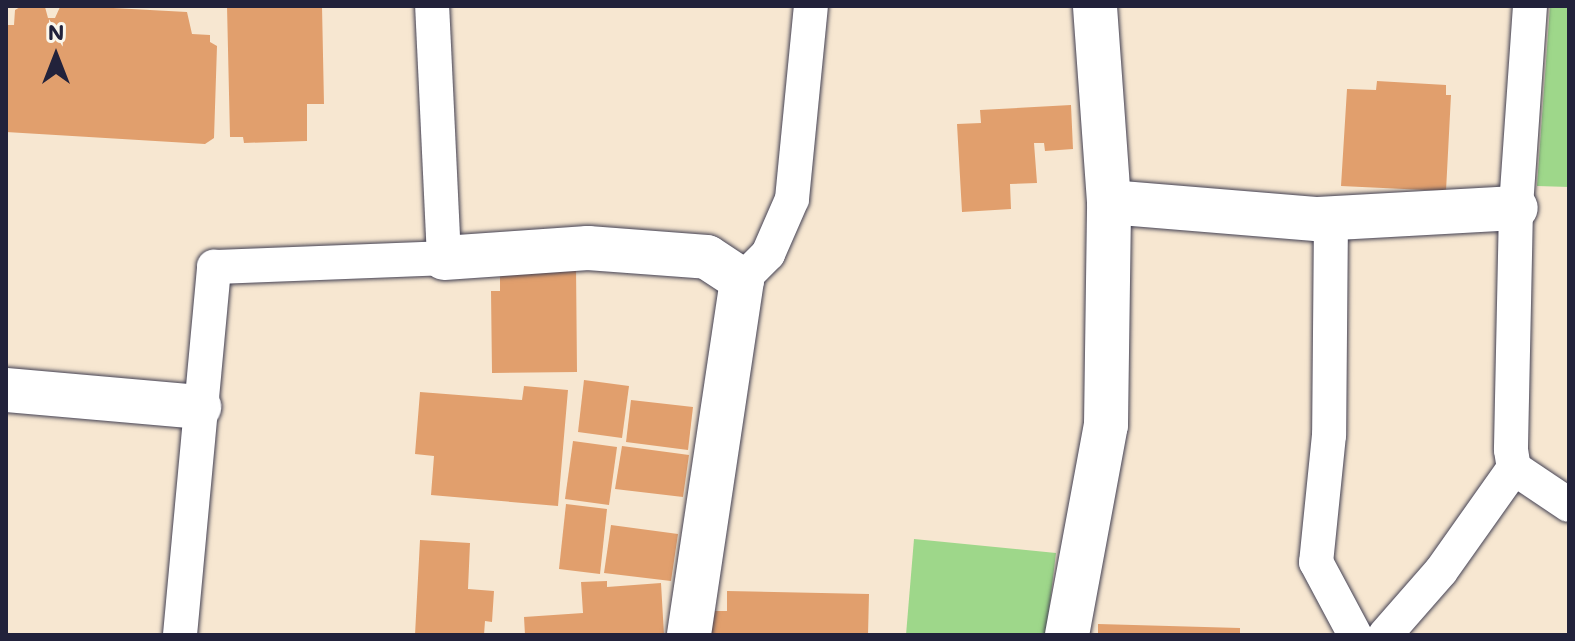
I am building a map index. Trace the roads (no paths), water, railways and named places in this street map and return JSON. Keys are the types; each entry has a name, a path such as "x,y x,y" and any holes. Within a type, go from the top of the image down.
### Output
{"street":[{"path":"1067,635 1106,425 1109,202 1095,6"},
{"path":"1109,202 1331,218 1516,208"},
{"path":"444,258 588,248 707,257 742,280 689,635"},
{"path":"6,390 199,407"}],"lane":[{"path":"180,635 214,267 444,258 432,6"},
{"path":"742,280 768,254 792,199 811,6"},
{"path":"1385,635 1441,571 1514,468 1516,208 1530,6"},
{"path":"1331,218 1329,435 1316,562 1355,635"},
{"path":"1514,468 1569,505"}]}
